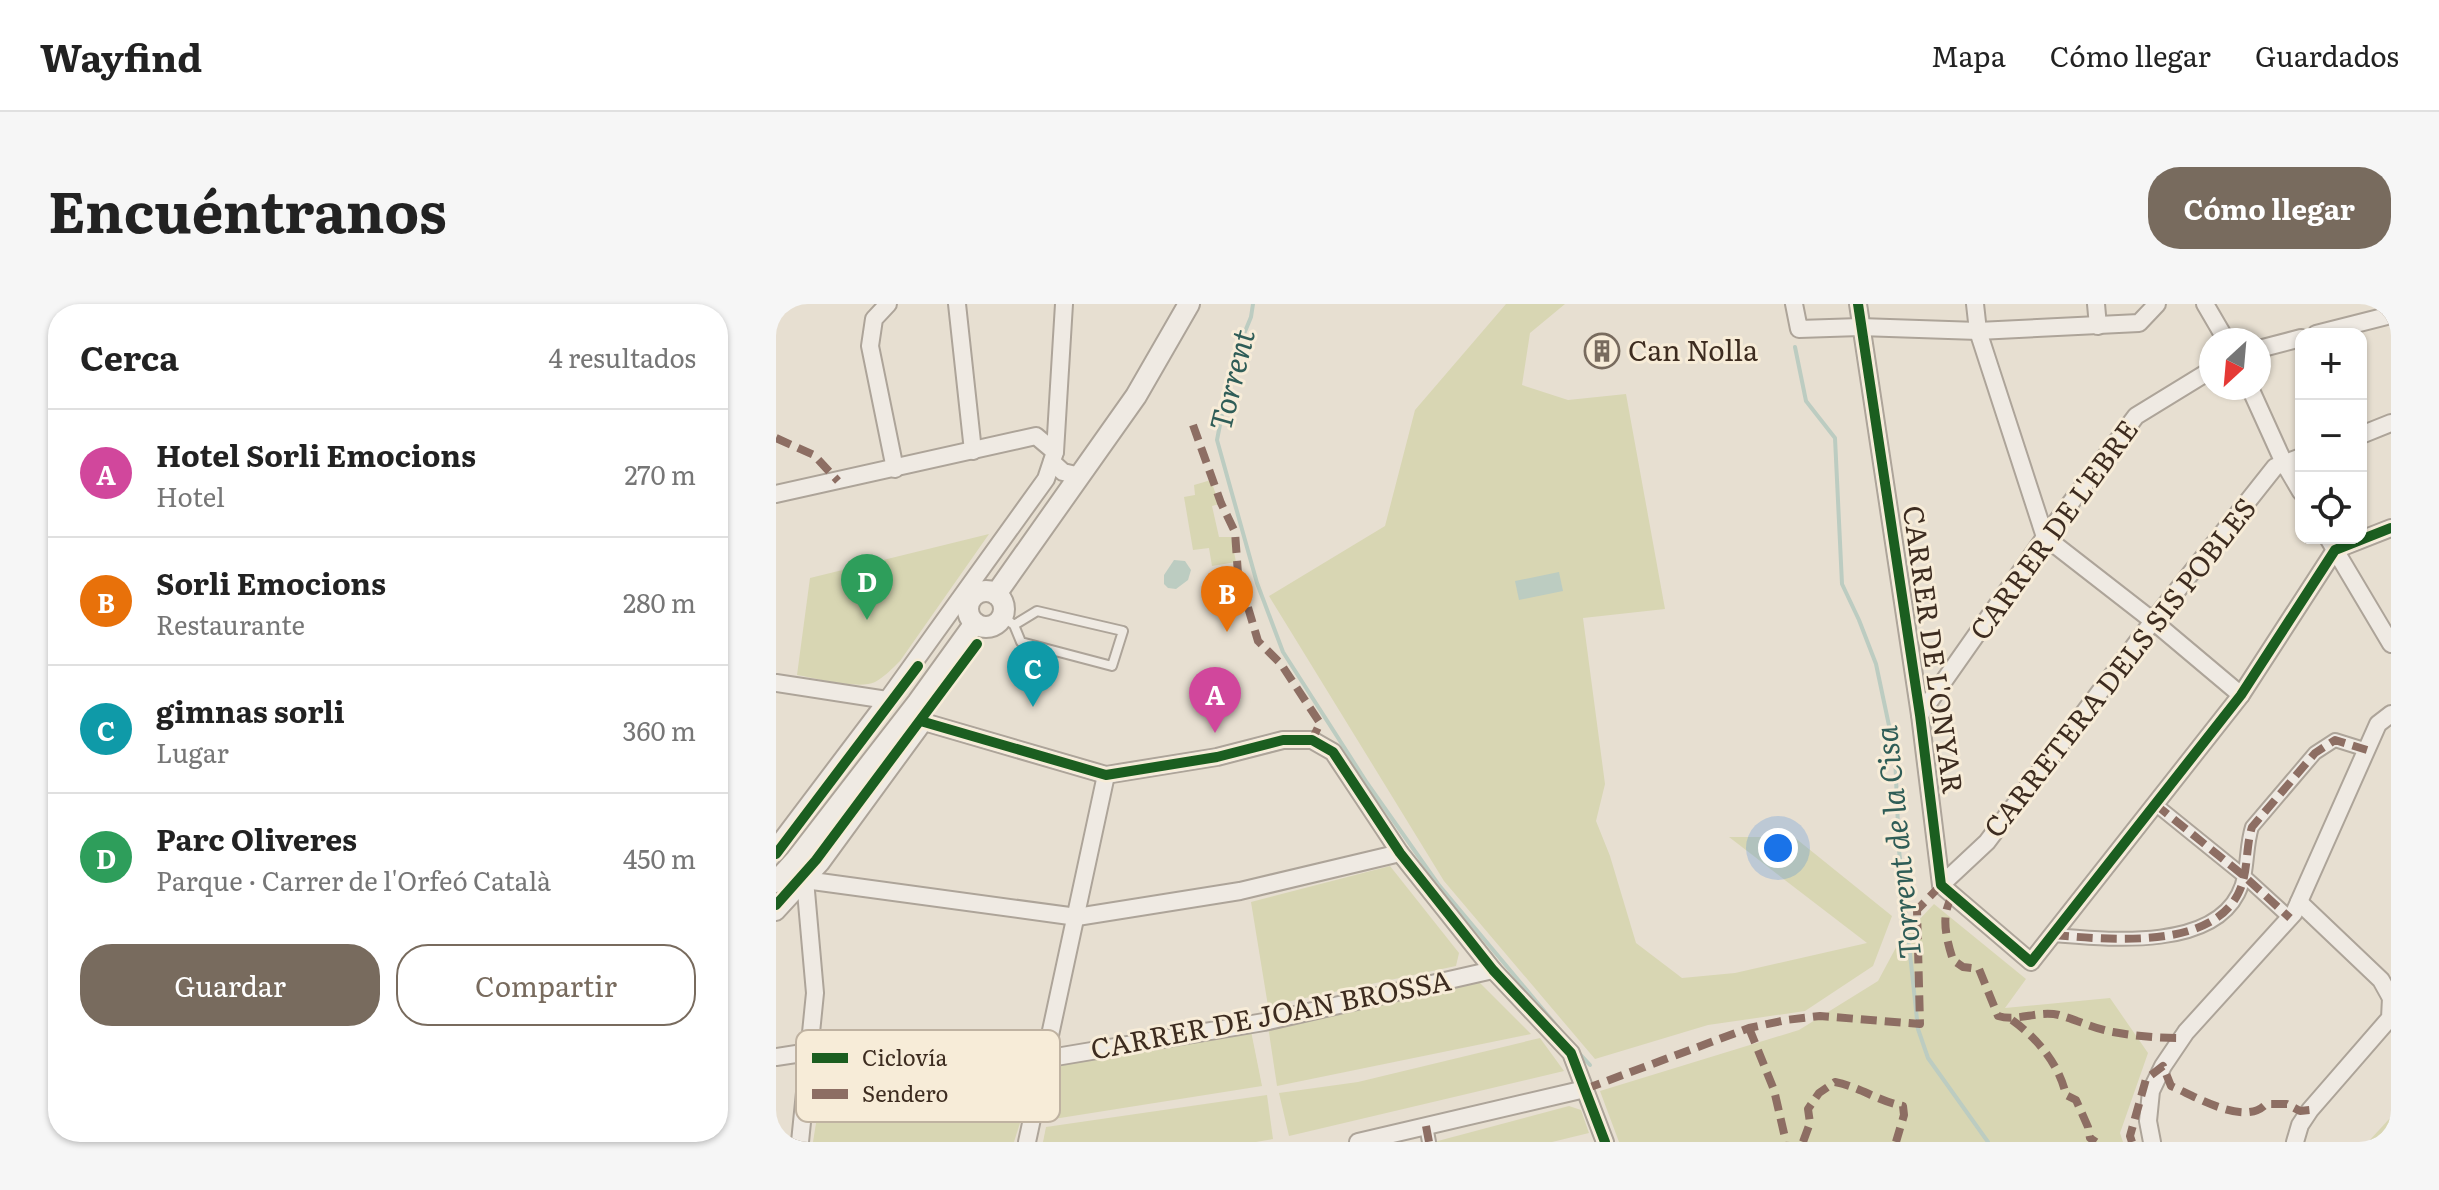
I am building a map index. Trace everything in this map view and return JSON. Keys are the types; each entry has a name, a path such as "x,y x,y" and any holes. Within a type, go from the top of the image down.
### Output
{"street":[{"path":"888,304 874,319 870,346 895,469"},
{"path":"957,304 973,451"},
{"path":"776,882 924,693 964,615 985,565 1046,479 1054,457 1064,304"},
{"path":"776,847 887,700 964,615 969,602 988,593 1080,476 1136,396 1189,304"},
{"path":"1794,304 1799,329 1860,327 1978,331 2139,323 2157,304"},
{"name":"CARRER DE L'ONYAR","path":"1858,304 1920,715 1941,885"},
{"path":"1975,304 1978,331 2045,537 2241,695"},
{"path":"2096,304 2098,326"},
{"path":"2205,304 2219,328"},
{"path":"2340,328 2391,315"},
{"path":"2271,346 2295,340"},
{"name":"CARRER DE L'EBRE","path":"1920,715 2045,537 2136,416 2199,377"},
{"path":"2255,400 2295,482"},
{"path":"2367,433 2391,423"},
{"path":"776,494 1036,436 1063,472 1080,476"},
{"name":"CARRETERA DELS SIS POBLES","path":"1941,885 1987,842 2153,621 2275,467 2295,459"},
{"path":"2367,534 2391,528"},
{"path":"1941,885 2031,962 2241,695 2331,544 2391,644"},
{"path":"985,565 988,593"},
{"path":"964,615 984,627 1008,620 1002,601 988,593"},
{"path":"776,683 887,700"},
{"path":"776,912 821,863 924,722 924,693"},
{"path":"2152,1142 2148,1121 2151,1091 2163,1066 2186,1032 2290,918 2378,724 2391,714"},
{"path":"924,722 1106,775 1217,757 1283,740 1312,740 1333,752 1400,853 1493,970 1571,1053 1605,1142"},
{"path":"2053,935 2110,939 2152,937 2199,928 2220,915 2236,898 2244,876 2252,827 2315,753 2335,740 2367,750"},
{"path":"1051,1030 1106,775"},
{"path":"2155,804 2244,876 2290,918"},
{"path":"805,880 1077,917 1240,891 1400,853"},
{"path":"805,880 815,993 811,1030"},
{"path":"2295,1142 2300,1125 2310,1110 2390,1018 2391,998 2386,975 2299,902"},
{"name":"CARRER DE JOAN BROSSA","path":"1060,1056 1264,1022 1493,970"},
{"name":"CARRER DE JOAN BROSSA","path":"776,1057 796,1054"},
{"path":"1358,1142 1428,1134 1585,1089"},
{"path":"800,1142 802,1122"},
{"path":"1027,1142 1031,1122"}],"lane":[{"path":"1037,611 1123,631 1112,666 1021,642 1008,620 1037,611"}],"shaded area":[{"path":"1506,304 1565,304 1530,333 1522,385 1568,400 1626,394 1665,609 1583,618 1605,784 1596,821 1636,943 1682,978 1735,973 1867,943 1729,837 1794,837 1892,916 1873,966 1805,1011 1708,1025 1595,1059 1444,881 1269,596 1385,526 1415,410"},
{"path":"1211,480 1219,504 1212,506 1219,537 1231,537 1236,562 1212,566 1209,548 1193,550 1184,497 1195,495 1194,485"},
{"path":"989,534 900,661 882,678 859,685 797,675 810,578"},
{"path":"1174,560 1185,561 1191,570 1188,580 1176,589 1164,584 1164,575"},
{"path":"1559,572 1563,591 1519,600 1515,581"},
{"path":"1390,866 1459,953 1456,966 1268,1006 1251,902"},
{"path":"1934,904 2026,979 2005,1008 2110,998 2148,1053 2120,1133 2123,1142 1619,1142 1600,1091 1799,1030 1878,981 1900,940"},
{"path":"1479,982 1531,1034 1277,1086 1268,1026"},
{"path":"1251,1031 1262,1086 1060,1118 1060,1064"},
{"path":"1540,1038 1564,1071 1289,1136 1279,1093 1358,1082"},
{"path":"1267,1095 1273,1139 1256,1142 1043,1142 1046,1127"},
{"path":"1569,1106 1581,1110 1589,1133 1552,1142 1434,1142"},
{"path":"2391,1117 2391,1142 2368,1142"},
{"path":"816,1122 1020,1123 1014,1142 813,1142"}],"waterway":[{"name":"Torrent","path":"1253,304 1251,317 1232,363 1217,440 1257,583 1283,652 1367,783 1438,884 1560,1030"},
{"name":"Torrent de la Cisa","path":"1795,347 1806,401 1835,438 1842,584 1876,664 1895,754 1899,850 1918,1029 1928,1058 1988,1142"},
{"name":"Torrent","path":"1578,1052 1590,1065"}],"marked path":[{"path":"1193,425 1221,503 1235,532 1238,574 1258,641 1281,664 1320,723 1312,740"},
{"path":"776,438 814,455 838,481"},
{"path":"2053,935 2127,939 2180,933 2204,925 2224,912 2238,894 2244,878 2252,827 2315,753 2335,740 2367,750"},
{"path":"2155,804 2244,876 2290,918"},
{"path":"1585,1089 1749,1028 1786,1020 1820,1016 1920,1024 1917,910 1941,885"},
{"path":"1953,895 1945,918 1953,960 1963,967 1979,969 1998,1016 2013,1018 2051,1014 2113,1032 2181,1038"},
{"path":"2012,1020 2046,1053 2066,1095 2076,1100 2090,1138 2096,1142"},
{"path":"1749,1028 1774,1090 1786,1142"},
{"path":"2132,1142 2130,1136 2146,1079 2163,1066 2171,1086 2233,1111 2257,1110 2266,1104 2287,1104 2300,1111 2310,1110"},
{"path":"1803,1142 1810,1123 1808,1109 1819,1093 1835,1082 1903,1106 1904,1115 1896,1142"},
{"path":"1426,1126 1429,1142"}],"cycle path":[{"path":"1858,304 1920,715 1941,885 2031,962 2241,695 2335,550 2391,528"},
{"path":"776,905 816,860 977,644"},
{"path":"776,854 918,666"},
{"path":"924,722 1106,775 1217,757 1283,740 1312,740 1333,752 1400,853 1493,970 1571,1053 1605,1142"}],"place":[{"name":"Can Nolla","path":"1602,351"},
{"name":"Parc Oliveres","path":"867,620"},
{"name":"Sorli Emocions","path":"1227,632"},
{"name":"gimnas sorli","path":"1033,707"},
{"name":"Hotel Sorli Emocions","path":"1215,733"}]}
